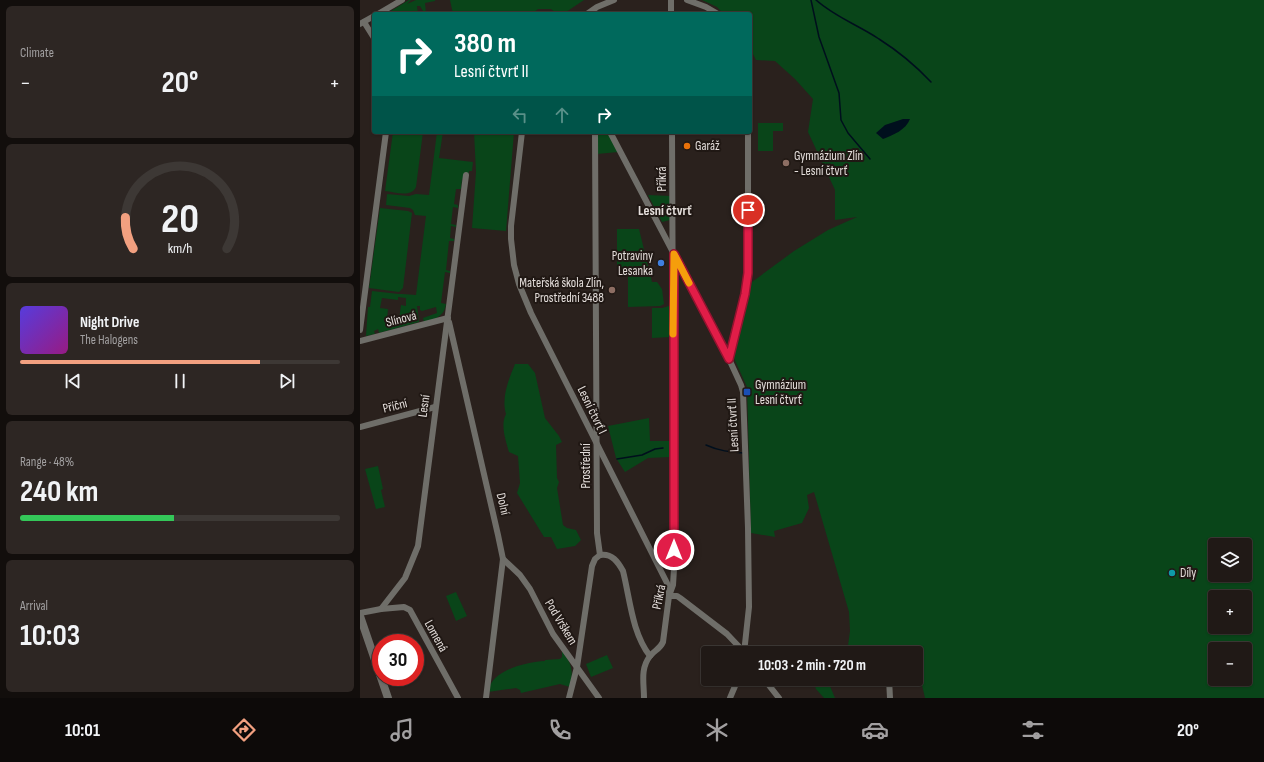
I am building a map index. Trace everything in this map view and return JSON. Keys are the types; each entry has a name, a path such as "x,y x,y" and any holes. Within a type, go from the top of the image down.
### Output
{"street":[{"path":"381,12 402,0"},
{"path":"593,12 602,5 614,0"},
{"path":"671,0 671,12"},
{"path":"687,0 715,12"},
{"path":"372,17 362,23 372,36"},
{"path":"360,342 360,330 386,134"},
{"name":"Lesní čtvrť I","path":"522,134 511,226 514,265 519,284 524,298 609,470 667,583 669,596"},
{"name":"Prostřední","path":"595,134 597,533 600,555"},
{"name":"Lesní čtvrť II","path":"611,134 729,359 741,385 743,399 748,528 749,595 745,646"},
{"name":"Příkrá","path":"644,698 643,671 650,656 659,649 663,642 669,596 674,585 674,254 672,134"},
{"path":"729,359 745,294 748,273 748,134"},
{"name":"Lesní","path":"382,609 405,578 418,546 466,175"},
{"name":"Slínová","path":"360,342 448,318"},
{"name":"Dolní","path":"448,318 503,559 486,698"},
{"name":"Příční","path":"360,427 435,408"},
{"path":"581,413 584,416 589,416 594,414 596,410"},
{"path":"597,472 604,468 609,470"},
{"path":"569,698 577,667 592,570 595,559 600,555 610,556 615,559 623,571 638,635 650,656"},
{"name":"Pod Vrškem","path":"503,559 520,574 530,588 553,634 600,698"},
{"path":"661,571 666,574 670,573 674,569"},
{"path":"669,596 680,598 728,634 738,646"},
{"name":"Lomená","path":"382,609 404,607 410,610 458,698"},
{"path":"360,613 382,609"},
{"path":"360,616 388,698"},
{"path":"730,698 735,686"},
{"path":"770,686 779,698"},
{"path":"889,686 890,698"}],"green space":[{"path":"409,0 411,0 407,4 416,0 435,0 425,3 426,12 423,11 420,6 417,6 418,12 389,12"},
{"path":"450,0 584,0 566,12 555,12 551,9 538,9 534,12 453,12"},
{"path":"702,0 1264,0 1264,698 925,698 922,686 923,646 848,646 850,631 849,612 814,492 807,495 809,508 802,523 774,531 775,537 751,533 747,387 733,356 752,282 794,251 828,230 857,217 835,220 835,190 808,132 813,99 795,79 775,61 756,60 752,52 752,12 722,12 717,7"},
{"path":"758,123 783,123 783,131 773,131 773,151 758,151"},
{"path":"393,134 423,134 416,187 410,192 402,194 385,191"},
{"path":"437,134 443,134 439,158 473,162 472,171 469,171 468,178 462,179 461,189 456,189 454,204 458,205 458,208 453,207 451,224 456,225 456,227 451,226 450,238 454,239 454,241 449,241 446,270 450,271 450,273 445,272 441,303 446,304 445,308 438,317 424,322 423,318 437,313 436,307 422,311 420,310 420,306 417,306 419,322 379,333 378,329 374,331 375,334 366,336 368,307 370,307 372,291 416,295 426,216 415,215 413,210 410,208 386,205 387,194 409,196 416,194 429,195","holes":["398,297 406,298 406,306 401,305 399,320 387,319 388,309 380,308 382,298 398,300"]},
{"path":"474,134 514,134 506,231 472,228 476,172"},
{"path":"597,134 609,134 618,152 597,154"},
{"path":"648,195 670,196 670,220 662,222"},
{"path":"380,208 408,211 412,213 403,288 399,292 369,288"},
{"path":"617,229 639,229 652,282 657,282 662,289 664,304 660,306 628,307 628,273 617,272"},
{"path":"669,306 671,309 671,337 652,338 652,308"},
{"path":"515,364 528,364 535,373 545,418 562,442 556,445 557,478 559,482 557,488 563,525 567,528 576,530 581,540 575,546 557,549 551,537 544,537 517,493 520,483 518,456 509,452 504,428 504,418 506,414 504,401 505,395"},
{"path":"649,418 650,441 670,441 670,457 648,458 625,472 616,458 608,426"},
{"path":"378,466 385,507 376,509 365,469"},
{"path":"456,592 467,616 456,621 446,596"},
{"path":"562,649 568,659 572,671 570,687 560,684 521,693 520,690 516,688 488,692 491,684 502,673 519,665 560,659 562,657"},
{"path":"607,655 613,668 591,677 586,664"},
{"path":"815,686 830,686 835,698 824,698"}],"water":[{"path":"903,119 910,119 906,126 895,134 883,139 876,133 885,125"}],"waterway":[{"path":"811,0 819,37 839,93 841,120 848,133 870,159"},
{"path":"816,0 839,16 893,48 913,64 931,82"},
{"path":"706,445 715,449 744,453"},
{"path":"617,459 642,455 655,449 663,448"}],"slow traffic":[{"path":"673,334 674,254 689,283"}],"place":[{"name":"Garáž","path":"687,146"},
{"name":"Gymnázium Zlín - Lesní čtvrť","path":"786,163"},
{"name":"Potraviny Lesanka","path":"661,263"},
{"name":"Mateřská škola Zlín, Prostřední 3488","path":"612,290"},
{"name":"Gymnázium Lesní čtvrť","path":"747,392"},
{"name":"Díly","path":"1172,573"}],"district":[{"name":"Lesní čtvrť","path":"665,210"}],"route":[{"path":"674,550 674,254 729,359 745,294 748,273 748,210"}]}
